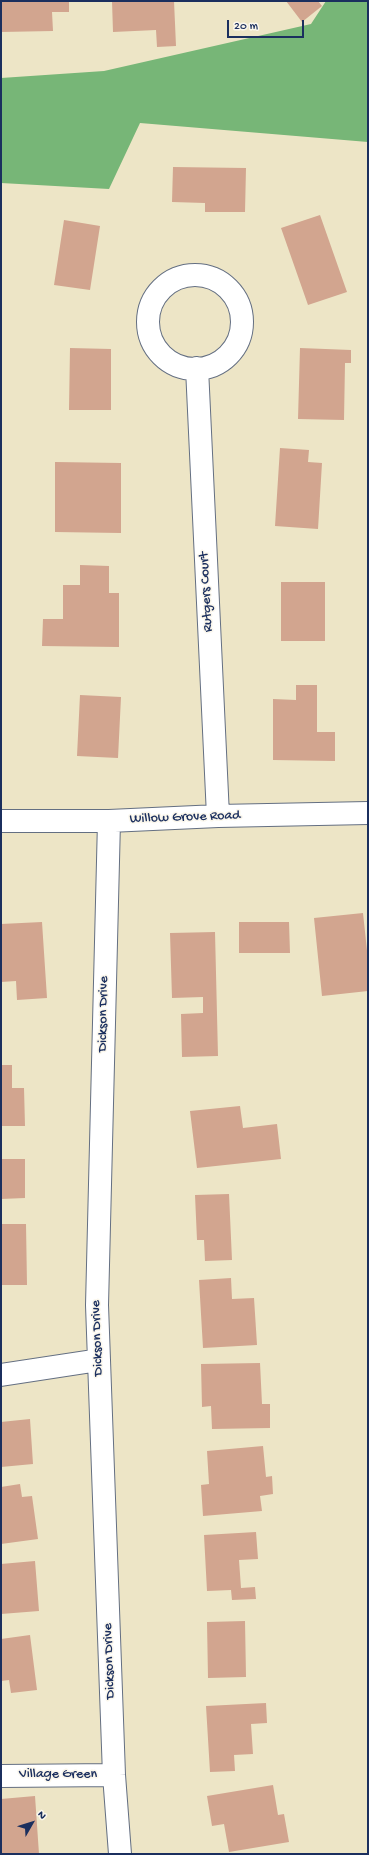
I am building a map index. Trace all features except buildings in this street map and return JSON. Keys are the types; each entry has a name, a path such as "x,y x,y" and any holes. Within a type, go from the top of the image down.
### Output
{"street":[{"path":"197,274 212,277 224,285 234,296 242,314 240,334 234,347 224,358 212,366 197,368 178,366 160,353 155,347 149,334 148,314 152,300 165,285 182,276 197,274"},
{"name":"Rutgers Court","path":"197,368 218,816"},
{"name":"Willow Grove Road","path":"1,821 109,821 218,816 368,813"},
{"name":"Dickson Drive","path":"109,821 97,1305 114,1775 120,1854"},
{"path":"1,1375 99,1360"},
{"name":"Village Green","path":"1,1776 114,1775"}],"green space":[{"path":"326,1 368,1 368,142 140,123 109,189 1,183 1,78 104,71 311,24"}]}
